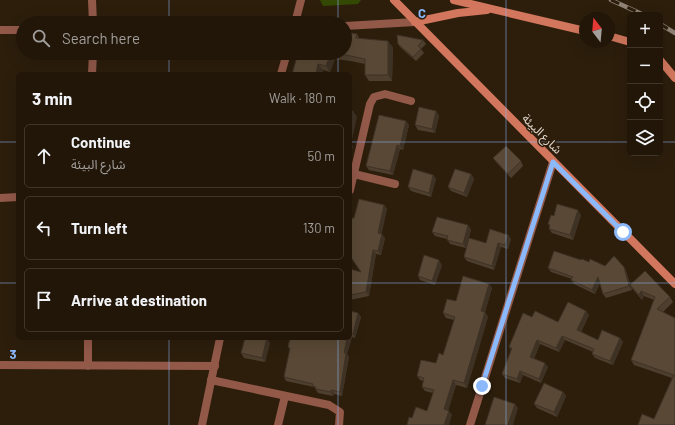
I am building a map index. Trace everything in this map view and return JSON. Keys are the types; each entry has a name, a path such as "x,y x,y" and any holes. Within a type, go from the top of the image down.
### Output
{"main road":[{"name":"شارع البيئة","path":"394,0 675,284"},
{"path":"454,0 579,30"},
{"path":"415,22 458,13 494,10"},
{"path":"615,38 627,41"},
{"path":"663,64 675,78"}],"street":[{"path":"92,0 93,16"},
{"path":"297,16 301,0"},
{"path":"352,26 415,22"},
{"path":"0,30 16,30"},
{"path":"92,60 92,72"},
{"path":"282,72 285,60"},
{"path":"395,184 352,173 370,104 374,97 385,94 411,101"},
{"path":"470,425 553,162"},
{"path":"0,198 16,197"},
{"path":"88,340 88,366"},
{"path":"202,425 220,340"},
{"path":"0,365 214,366"},
{"path":"211,380 335,407 341,415 339,425"},
{"path":"278,425 285,396"}],"green space":[{"path":"320,0 361,0 358,4 323,6"}],"building":[{"path":"352,33 357,34 356,38 388,41 388,75 365,75 365,59 352,56"},
{"path":"397,35 423,40 418,46 421,49 413,57 398,44"},
{"path":"296,60 328,60 326,66 318,64 316,72 293,72"},
{"path":"419,107 436,111 432,129 415,125"},
{"path":"379,115 406,121 400,146 397,145 390,171 366,166"},
{"path":"506,146 521,161 508,174 493,158"},
{"path":"413,169 433,175 429,193 408,187"},
{"path":"455,169 471,174 464,193 448,187"},
{"path":"359,199 384,205 378,233 382,234 378,251 373,250 366,292 352,295 352,270 361,272 352,259 352,218 354,218"},
{"path":"557,204 578,210 570,235 549,229 550,225 548,224 551,215 554,216"},
{"path":"437,217 468,225 463,244 447,240 448,236 432,232"},
{"path":"490,229 508,235 505,245 498,243 492,266 464,257 469,238 486,243"},
{"path":"554,251 589,262 590,259 605,266 614,256 624,267 629,286 603,294 598,277 592,290 571,280 573,277 548,268"},
{"path":"424,255 439,260 432,281 418,276"},
{"path":"645,271 670,297 657,309 675,318 675,425 638,425 642,414 654,419 674,375 631,360 655,297 641,291 639,295 630,285"},
{"path":"463,276 489,284 481,311 485,312 464,383 453,380 444,409 449,411 444,425 407,425 409,417 412,418 416,407 427,411 434,390 422,387 424,378 417,376 421,360 436,363 439,353 443,355 455,317 443,313 447,299 456,301"},
{"path":"568,302 586,311 577,330 598,340 602,330 620,338 610,361 592,354 594,349 562,336 556,348 537,340 530,357 545,363 539,379 520,371 517,379 502,374 512,348 509,347 523,313 532,317 535,311 558,322"},
{"path":"352,312 358,313 352,334"},
{"path":"244,340 266,340 262,358 241,353"},
{"path":"290,340 347,340 340,392 316,389 313,384 284,377 290,348 288,347"},
{"path":"544,383 563,392 554,412 534,404"},
{"path":"494,397 515,404 508,425 485,425"}],"railway":[{"path":"611,0 637,12"},
{"path":"663,26 675,33"}],"route":[{"path":"482,386 553,162 623,232"}]}
